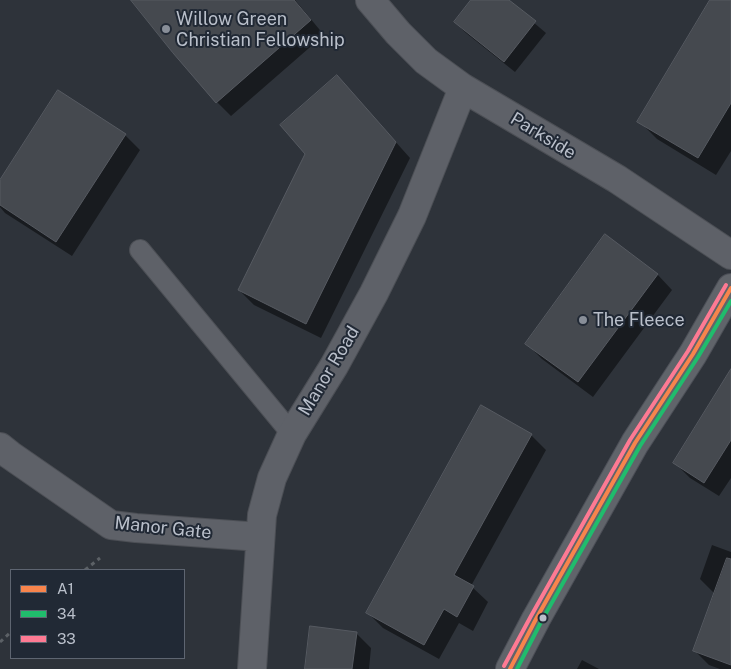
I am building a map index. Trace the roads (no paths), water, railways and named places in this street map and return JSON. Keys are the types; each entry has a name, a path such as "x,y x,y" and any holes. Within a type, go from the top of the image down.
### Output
{"main road":[{"path":"510,669 635,443 693,354 731,288"}],"street":[{"name":"Parkside","path":"370,0 398,33 426,60 463,88 616,179 731,255"},
{"name":"Manor Road","path":"252,669 262,515 272,478 292,434 334,366 408,225 463,88"},
{"name":"Manor Gate","path":"0,447 111,525 260,537"}],"lane":[{"path":"140,250 292,434"}],"place":[{"name":"Willow Green Christian Fellowship","path":"166,29"},
{"name":"The Fleece","path":"583,320"}]}
